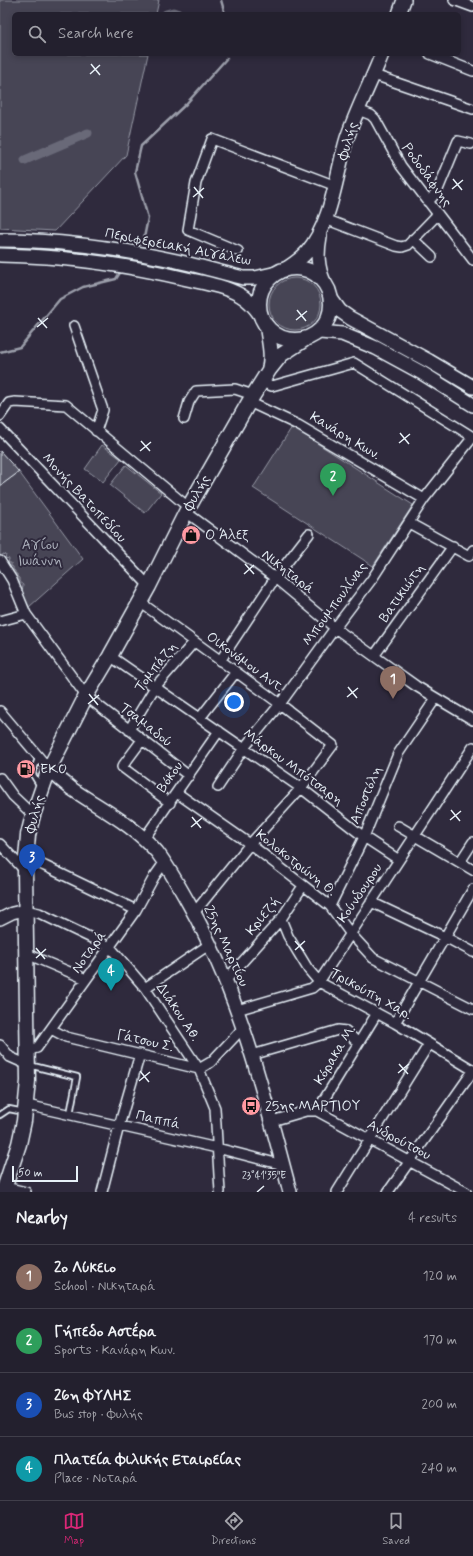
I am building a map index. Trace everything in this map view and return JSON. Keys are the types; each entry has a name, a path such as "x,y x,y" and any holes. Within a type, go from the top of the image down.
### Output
{"main road":[{"path":"400,12 404,0"},
{"name":"Φυλής","path":"324,282 319,270 317,258 323,225 336,186 347,140 381,56"},
{"name":"Φυλής","path":"281,271 298,261 306,253 323,225"},
{"name":"Περιφερειακή Αιγάλεω","path":"0,240 47,243 131,252 214,270 243,278 255,278 281,271"},
{"name":"Περιφερειακή Αιγάλεω","path":"0,255 47,258 129,267 210,284 239,294 249,301 264,322"},
{"path":"332,300 331,312 327,323 320,332 304,340 290,341 277,336 264,322 259,304 261,292 267,281 281,271 296,268 307,270 324,282 329,290 332,300 340,311 473,387"},
{"name":"Φυλής","path":"264,322 271,349 269,370"},
{"path":"320,332 342,334 376,348 422,373 473,405"},
{"name":"Φυλής","path":"4,1190 19,1144 26,1109 28,1050 25,871 28,835 42,788 49,769 86,696 149,586 187,510 251,399 269,370 281,355 304,340"},
{"name":"25ης Μαρτίου","path":"49,769 70,788 131,828 144,839 164,862 194,913 226,980 237,1010 272,1122 290,1192"}],"street":[{"path":"454,0 473,7"},
{"path":"435,56 473,71"},
{"path":"374,75 473,109"},
{"name":"Ροδοδάφνης","path":"358,110 371,115 375,119 401,166 473,260"},
{"path":"238,251 188,230 196,183 212,139 336,186"},
{"path":"428,202 437,192 458,141 471,144"},
{"path":"323,225 402,247 408,245 438,214"},
{"path":"413,239 432,257"},
{"path":"74,326 103,410 96,431"},
{"path":"261,382 272,386 354,364 473,437"},
{"name":"Κανάρη Κων.","path":"184,419 189,402 196,390 235,389 424,500"},
{"name":"Νικηταρά","path":"0,416 9,403 15,402 66,405 187,510 275,578 335,628 416,686 473,720"},
{"name":"Μονής Βατοπεδίου","path":"0,429 149,586"},
{"name":"Μπουμπουλίνας","path":"218,787 244,748 280,704 372,579 424,500 473,437"},
{"path":"409,522 453,546 471,553"},
{"path":"220,661 275,578 309,534"},
{"name":"Βατικιώτη","path":"374,656 453,546"},
{"path":"0,561 12,580 26,614 86,696"},
{"name":"Οικονόμου Αντ.","path":"140,602 280,704 333,745 301,788"},
{"path":"0,621 26,614"},
{"name":"Τομπάζη","path":"129,730 155,687 194,642"},
{"name":"Μάρκου Μπότσαρη","path":"110,656 301,788 364,837 399,860"},
{"path":"200,718 236,672"},
{"name":"Τσαμαδού","path":"86,696 189,776"},
{"name":"Αποστόλη","path":"330,906 364,837 398,754 436,698"},
{"path":"0,710 49,769"},
{"name":"Βόκου","path":"144,839 219,731"},
{"path":"142,740 122,767 170,803"},
{"name":"Κούνδουρου","path":"319,982 473,747"},
{"path":"0,778 13,796 33,815"},
{"path":"194,913 250,844 301,788"},
{"name":"Κολοκοτρώνη Θ.","path":"177,793 250,844 330,906 350,933 373,958 420,980 473,1009"},
{"path":"398,826 473,870"},
{"path":"460,862 473,842"},
{"path":"0,844 25,871"},
{"path":"26,857 136,910"},
{"name":"Νοταρά","path":"28,1050 37,1048 51,1029 136,910 154,876 164,862"},
{"name":"Κριεζή","path":"226,980 281,919 303,886"},
{"path":"395,1023 473,889"},
{"path":"371,902 446,937 473,952"},
{"path":"0,919 12,913 25,910"},
{"name":"Διάκου Αθ.","path":"25,910 39,913 110,946 145,988 199,1069 215,1108 220,1192"},
{"name":"Τρικούπη Χαρ.","path":"281,919 288,936 308,969 319,982 395,1023 473,1070"},
{"path":"145,988 210,944"},
{"path":"27,954 86,979"},
{"path":"237,1010 312,988 319,982"},
{"name":"Κόρακα Μ.","path":"317,1111 377,1013"},
{"path":"199,1069 210,1062 243,1028"},
{"name":"Γάτσου Σ.","path":"51,1029 66,1037 199,1069"},
{"path":"252,1055 338,1030 346,1031 358,1043"},
{"path":"337,1192 429,1044"},
{"path":"0,1045 10,1057 28,1065"},
{"path":"102,1192 140,1054"},
{"path":"388,1192 473,1070"},
{"name":"Παππά","path":"26,1109 70,1114 283,1165"},
{"path":"272,1122 306,1111 317,1111"},
{"name":"Ανδρούτσου","path":"317,1111 466,1192"},
{"path":"4,1190 26,1192"}],"lane":[{"path":"39,757 32,773 42,788"},
{"path":"28,1065 77,1077 70,1114"},
{"path":"0,1115 9,1109 26,1109"}],"green space":[{"path":"0,0 159,0 156,12 12,12 12,56 148,56 126,155 55,231 0,228"},
{"path":"295,278 305,280 313,286 319,294 321,304 319,314 313,322 305,328 295,330 285,328 277,322 271,314 269,304 271,294 277,286 285,280"},
{"path":"292,427 413,505 373,566 253,488"},
{"path":"102,445 121,459 103,482 85,469"},
{"path":"126,465 161,493 145,513 110,485"},
{"name":"Αγίου Ιωάννη","path":"19,472 83,559 29,607 22,594 23,585 19,582 19,578 17,577 17,574 15,574 11,563 8,563 9,559 5,558 6,555 3,554 2,559 0,556 0,486"}],"building":[{"path":"0,451 19,472 0,486"}],"waterway":[{"path":"221,0 224,12"},
{"path":"136,249 144,238 148,218 135,172 141,146 186,104 227,58"},
{"path":"25,160 88,133"},
{"path":"0,352 20,347 60,299 83,287 116,279 121,271"}],"place":[{"name":"Γήπεδο Αστέρα","path":"333,496"},
{"name":"Ο Άλεξ","path":"191,535"},
{"name":"2ο Λύκειο","path":"393,699"},
{"name":"EKO","path":"26,769"},
{"name":"26η ΦΥΛΗΣ","path":"32,877"},
{"name":"Πλατεία Φιλικής Εταιρείας","path":"111,991"},
{"name":"25ης ΜΑΡΤΙΟΥ","path":"251,1106"}]}
